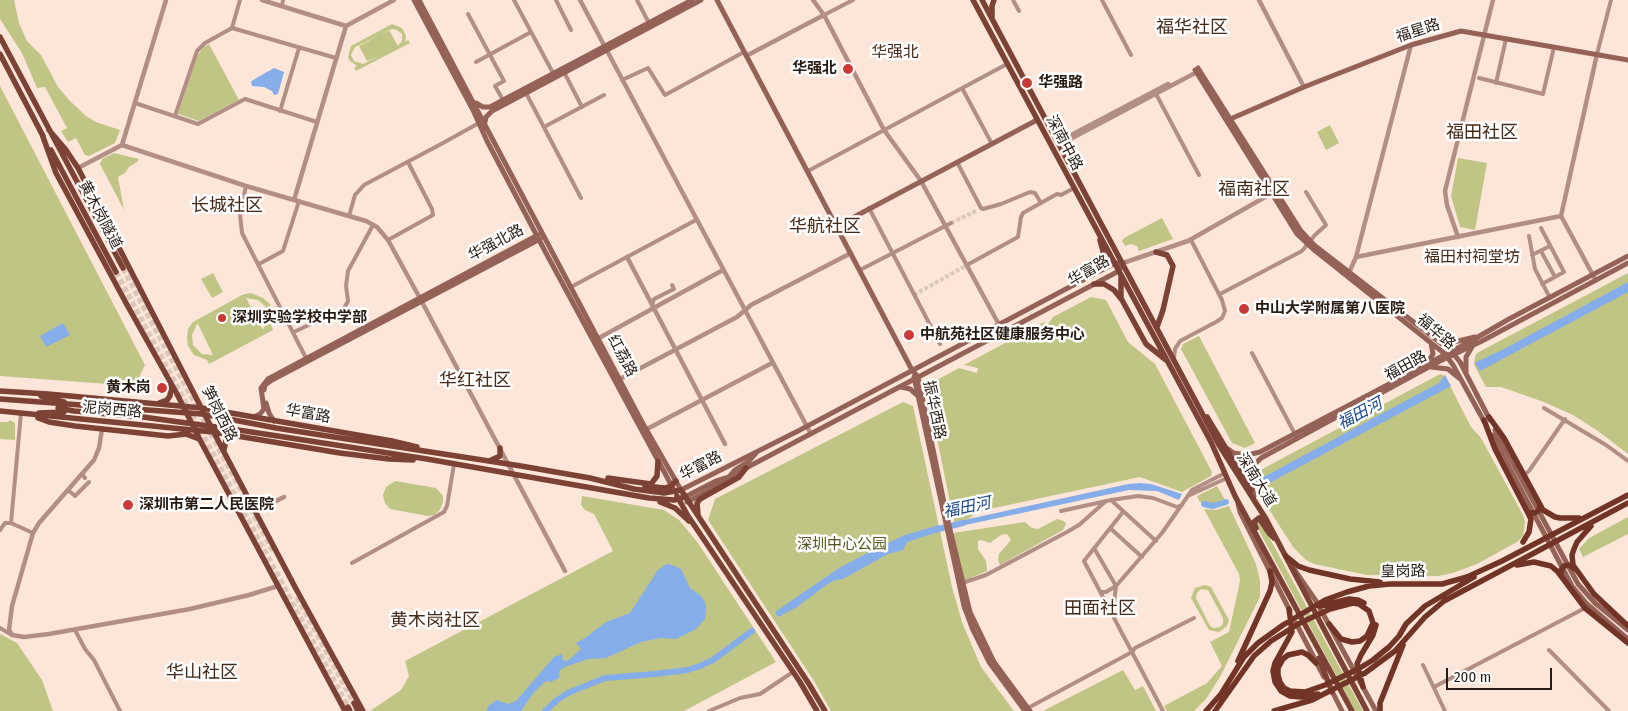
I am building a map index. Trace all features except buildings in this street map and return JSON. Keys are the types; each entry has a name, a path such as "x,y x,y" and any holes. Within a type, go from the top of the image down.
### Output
{"highway":[{"path":"1486,419 1504,438 1543,510 1555,517 1586,516"},
{"path":"1486,419 1495,449 1531,519 1528,536 1523,542"},
{"name":"皇岗路","path":"1206,711 1221,694 1247,654 1263,639 1325,600 1368,586 1442,584 1460,579 1502,561 1628,495"},
{"path":"1274,711 1301,704 1330,692 1377,666 1404,643 1425,617 1444,601 1628,503"},
{"path":"1527,511 1535,513 1539,510 1540,505"},
{"path":"1595,521 1583,534 1574,549 1572,561 1575,569 1594,594 1628,626"},
{"path":"1502,561 1508,550"},
{"path":"1286,556 1302,568 1322,574 1390,584"},
{"path":"1508,567 1529,562 1543,563 1555,569 1585,608 1628,643"},
{"path":"1561,577 1560,572 1564,566 1569,565 1575,569"},
{"path":"1236,670 1269,595 1272,585 1270,571"},
{"path":"1285,692 1298,693 1310,691 1333,682 1365,665 1389,647 1399,636 1406,624 1420,610 1434,599 1465,583 1482,571"},
{"path":"1316,606 1349,599 1358,600 1373,611 1376,622 1374,632 1357,664 1363,688"},
{"path":"1215,711 1254,656 1283,633 1308,618 1349,603 1356,603 1364,605 1371,615 1373,623 1369,634 1364,639 1356,642 1344,641 1329,624"},
{"path":"1289,609 1292,632 1277,659 1273,671 1276,685 1285,692 1297,697 1330,692"},
{"path":"1378,711 1404,643"},
{"path":"1285,692 1278,675 1279,664 1283,659 1292,653 1302,652 1316,663"}],"main road":[{"name":"红荔路","path":"414,0 538,238 658,461 674,483"},
{"name":"红荔路","path":"419,0 599,338 678,491 699,519 825,711"},
{"path":"650,25 692,0"},
{"path":"486,125 486,118 491,112 606,48 701,0"},
{"name":"振华西路","path":"717,0 916,378 945,517"},
{"name":"深南中路","path":"973,0 1119,271"},
{"path":"980,12 979,6 983,0"},
{"name":"深南中路","path":"983,0 1123,263"},
{"path":"992,20 991,9 994,0"},
{"name":"福星路","path":"1228,120 1304,87 1411,45 1461,32 1628,60"},
{"name":"笋岗西路","path":"0,37 69,167"},
{"path":"472,99 478,105 485,108 606,48"},
{"name":"笋岗西路","path":"0,54 62,170"},
{"name":"福华路","path":"1197,70 1273,192 1308,243 1450,354 1467,375 1486,419"},
{"path":"837,226 1037,120"},
{"name":"笋岗西路","path":"49,130 78,168 213,432 363,711"},
{"name":"笋岗西路","path":"42,134 56,173 170,381 278,586 349,708"},
{"name":"黄木岗隧道","path":"69,167 123,268"},
{"name":"黄木岗隧道","path":"62,170 116,272"},
{"path":"1092,275 1100,266 1103,257 1098,230"},
{"name":"华强北路","path":"254,416 260,414 264,409 261,388 264,382 544,235"},
{"path":"1156,252 1167,256 1172,266 1163,310 1157,327"},
{"name":"福田路","path":"1450,354 1472,346 1595,278 1628,256"},
{"name":"华富路","path":"183,406 276,428 491,461 660,492 678,491 806,426 1115,262 1123,263 1119,271 729,477"},
{"name":"深南大道","path":"1123,263 1157,327 1172,362 1216,450 1235,496 1352,711"},
{"name":"福田路","path":"1254,496 1249,477 1252,468 1261,458 1296,436 1550,298 1628,263"},
{"path":"1119,271 1122,300"},
{"name":"深南大道","path":"1119,271 1222,450 1278,541 1367,711"},
{"path":"1094,284 1104,284 1111,288 1122,300 1146,344 1172,362"},
{"path":"1463,382 1448,369 1427,366 1433,352 1432,339 1452,342 1480,335"},
{"path":"1467,375 1466,357 1472,346"},
{"name":"福华路","path":"1450,354 1463,382 1503,450 1572,586 1587,604 1619,627 1628,630"},
{"name":"华强北路","path":"274,420 268,410 264,390 265,385 307,360"},
{"name":"振华西路","path":"916,378 918,398 945,517 970,612 986,648 1002,675 1027,710"},
{"path":"157,403 166,400 170,396 172,391 170,381"},
{"path":"898,388 910,389 918,398"},
{"name":"泥岗西路","path":"0,391 183,406"},
{"name":"泥岗西路","path":"29,393 75,408"},
{"name":"泥岗西路","path":"0,401 75,408 200,425"},
{"name":"泥岗西路","path":"24,413 75,408 202,411"},
{"name":"泥岗西路","path":"0,411 195,430"},
{"name":"华富路","path":"202,411 254,416 392,440 428,452"},
{"path":"1201,411 1211,422 1228,449 1258,506"},
{"path":"24,413 49,422 168,436 186,434 200,440"},
{"name":"华富路","path":"200,425 427,459 649,498 684,499 723,483 758,451"},
{"name":"华富路","path":"195,430 234,434 389,459 427,459"},
{"path":"224,452 226,440 234,434"},
{"name":"福田路","path":"1228,449 1234,453 1252,454 1296,436"},
{"path":"492,471 491,461 500,456 500,448"},
{"path":"590,478 651,484 657,476 658,461"},
{"path":"699,519 697,507 700,498 739,477 746,468"},
{"name":"华富路","path":"586,486 635,485 661,488 674,483"},
{"path":"1235,496 1240,512 1330,692 1342,711"},
{"path":"649,498 674,508 697,529"},
{"name":"红荔路","path":"684,499 683,506 697,529 817,711"},
{"path":"1258,536 1254,522 1259,518 1269,533 1278,541"},
{"name":"振华西路","path":"950,538 962,600 973,630 993,669 1027,710"},
{"path":"1286,556 1316,601 1363,688 1378,711"},
{"name":"福华路","path":"1619,627 1628,639"},
{"path":"1311,637 1330,692"},
{"path":"349,708 358,711"}],"street":[{"path":"78,168 122,145 166,0"},
{"path":"175,116 197,51 205,43 232,28 240,0"},
{"path":"262,0 346,26"},
{"path":"282,6 283,0"},
{"path":"259,264 283,251 317,122 346,26 394,0"},
{"path":"514,0 553,73"},
{"path":"556,0 571,30"},
{"path":"580,0 722,270 811,434"},
{"path":"637,0 650,25"},
{"path":"814,0 824,15 884,130 921,181 1003,332"},
{"path":"622,80 648,68 665,95 853,0"},
{"path":"1013,0 1019,11"},
{"path":"1102,0 1131,55"},
{"path":"1259,0 1304,87"},
{"path":"1458,237 1446,201 1445,191 1493,0"},
{"path":"1595,278 1562,216 1597,54 1611,0"},
{"path":"468,14 504,81 496,86 503,100"},
{"path":"232,28 336,58"},
{"path":"476,62 531,32"},
{"path":"1496,83 1506,39"},
{"path":"1348,274 1356,257 1411,45"},
{"path":"1479,78 1543,94 1554,47"},
{"path":"280,111 299,48"},
{"path":"808,171 1007,64"},
{"path":"1059,144 1197,70"},
{"path":"1059,144 1156,94 1197,70"},
{"path":"564,72 582,107"},
{"path":"962,88 992,144"},
{"path":"526,93 582,198"},
{"path":"1156,94 1199,174"},
{"path":"544,127 604,95"},
{"path":"135,103 198,124 245,99 317,122"},
{"path":"349,216 355,195 361,187 479,122"},
{"path":"122,145 373,225 388,240 565,572"},
{"path":"388,240 433,215 432,209 408,162"},
{"path":"957,162 981,208"},
{"path":"246,186 240,214 240,227 307,360"},
{"path":"967,265 1018,237 1022,215 1057,194 1062,195 1074,188"},
{"path":"976,211 981,208 1001,204 1030,192 1035,193 1041,204"},
{"path":"1123,263 1191,240 1273,192"},
{"path":"1220,294 1302,252 1317,232 1326,225 1306,192"},
{"path":"869,208 940,344"},
{"path":"1356,257 1562,216"},
{"path":"572,287 696,220"},
{"path":"860,270 951,224"},
{"path":"294,332 344,308 348,301 346,286 348,271 373,225"},
{"path":"1541,228 1564,272 1542,284"},
{"path":"1529,236 1535,269 1550,298"},
{"path":"1172,362 1174,349 1180,341 1222,318 1225,308 1220,294 1191,240"},
{"path":"1532,255 1550,246"},
{"path":"1541,251 1555,277"},
{"path":"620,379 745,312 751,305 851,253"},
{"path":"627,257 725,444"},
{"path":"599,338 653,306 722,270"},
{"path":"653,306 654,299 674,289 672,285"},
{"path":"1252,353 1296,436"},
{"path":"647,429 772,363"},
{"path":"1544,408 1565,419 1628,461"},
{"path":"11,523 24,413"},
{"path":"1524,475 1530,472 1565,419"},
{"path":"68,490 75,496 96,456 102,429"},
{"path":"352,563 444,512 447,506 454,464"},
{"path":"1104,600 1106,592 1116,586 1156,541 1191,494 1226,475"},
{"path":"12,635 9,630 12,606 33,533 68,490 85,478"},
{"path":"1061,512 1106,501 1138,496 1177,507 1182,505"},
{"path":"256,511 284,497"},
{"path":"1111,500 1156,541"},
{"path":"962,583 986,575 1067,532 1079,525 1106,501"},
{"path":"1124,512 1084,561 1163,711"},
{"path":"0,530 5,523 11,523 33,533"},
{"path":"1110,528 1142,557"},
{"path":"1094,548 1116,586 1112,609 1114,616"},
{"path":"0,628 12,635 24,636 75,630 190,609 249,596 278,586"},
{"path":"1099,590 1112,593 1113,598"},
{"path":"1104,600 1110,601 1113,598"},
{"path":"1434,687 1585,608"},
{"path":"1027,710 1132,652 1135,648 1194,618"},
{"path":"75,630 94,660 120,711"},
{"path":"1549,650 1609,711"},
{"path":"1423,665 1444,709"},
{"path":"709,711 740,698 760,694 793,672"}],"green space":[{"path":"0,0 14,0 19,23 27,41 41,55 58,87 69,100 86,116 96,122 120,130 115,143 89,156 85,155 76,138 68,142 61,131 67,128 45,87 37,88 22,53 0,19"},
{"path":"392,24 402,28 406,36 405,42 408,40 410,43 356,71 354,68 357,66 348,57 351,46","holes":["392,29 402,34 402,41 398,46 389,30","379,35 359,46 367,61 379,56 363,64 354,61 351,55 355,47"]},
{"path":"209,44 239,100 199,121 178,114 197,56"},
{"path":"0,86 145,365 135,386 0,376"},
{"path":"1330,125 1339,143 1326,150 1317,132"},
{"path":"114,153 139,159 125,173 118,177 124,210 100,164 102,159"},
{"path":"1458,158 1487,163 1475,230 1460,227 1451,196"},
{"path":"1162,218 1173,239 1139,251 1137,246 1131,244 1125,246 1122,241 1124,238"},
{"path":"213,273 223,292 212,298 201,279"},
{"path":"1628,273 1628,454 1573,415 1544,402 1501,387 1486,387 1474,365 1477,353"},
{"path":"251,293 263,298 270,304 273,313 271,325 273,330 209,364 207,360 194,355 188,346 187,338 188,329 193,322 242,295","holes":["246,298 258,300 266,307 268,318 263,330","198,324 213,355 202,354 193,345 192,335"]},
{"path":"1091,297 1106,300 1128,342 1155,364 1212,472 1211,476 1182,492 1140,477 980,511 968,519 954,522 928,394 935,381 959,368 977,373 978,368 964,365 1046,321 1038,332 1041,334 1053,317"},
{"path":"1199,336 1255,443 1245,448 1232,443 1181,349 1183,344"},
{"path":"1440,374 1445,376 1471,427 1481,438 1523,515 1525,522 1523,536 1517,542 1477,564 1453,573 1438,576 1367,575 1314,564 1306,560 1293,547 1265,503 1254,481 1255,473"},
{"name":"深圳中心公园","path":"903,402 913,406 952,587 962,622 981,667 1014,711 831,711 814,681 708,520 715,499"},
{"path":"10,420 15,423 15,440 0,439 0,422 8,422"},
{"path":"395,481 436,488 443,496 440,510 434,515 428,516 390,509 385,503 383,495 386,487"},
{"path":"1217,486 1225,500 1212,504 1200,502 1197,496"},
{"path":"582,496 664,510 679,520 698,543 776,662 684,711 370,711 401,690 409,676 405,661 613,551 594,514 585,510 581,505"},
{"path":"1229,506 1256,564 1260,581 1260,597 1220,677 1206,699 1194,711 1167,711 1164,706 1207,683 1222,666 1210,642 1229,632 1240,581 1239,574 1204,509 1216,510"},
{"path":"1628,517 1628,534 1583,557 1579,549 1589,538"},
{"path":"1057,519 1064,521 1066,524 1063,530 1000,565 998,560 999,554 1011,540 1007,534 1001,535 990,543 978,541 978,549 986,561 987,571 972,577 966,582 964,581 953,533 1025,522 1032,528 1038,529"},
{"path":"1256,521 1261,522 1363,711 1355,711 1256,525"},
{"path":"1205,585 1211,587 1229,620 1227,626 1219,632 1209,630 1191,598 1195,588","holes":["1201,589 1208,590 1223,618 1223,624 1220,627 1214,628 1210,626 1196,598 1197,593"]},
{"path":"0,634 17,643 42,680 53,711 0,711"},
{"path":"1123,670 1135,690 1143,686 1156,711 1043,711"}],"water":[{"path":"274,68 284,72 278,94 274,95 272,91 264,87 252,86 251,82 253,80"},
{"path":"1628,282 1628,292 1480,371 1475,363 1504,349"},
{"path":"63,323 70,335 46,347 40,336"},
{"path":"1445,375 1451,386 1260,488 1256,481 1439,383"},
{"path":"1140,483 1151,484 1182,494 1179,500 1157,491 1129,490 956,527 955,522"},
{"path":"939,525 941,531 907,542 903,550 888,554 843,579 829,583 797,607 778,617 775,612 839,568 905,535"},
{"path":"667,564 681,569 690,588 700,595 705,602 705,619 696,629 676,639 661,638 641,642 606,658 588,659 565,667 560,670 559,678 551,682 547,681 534,692 521,711 487,711 488,706 497,700 508,704 516,701 554,657 562,654 563,660 569,660 581,649 576,643 606,622 630,613 658,570"}],"waterway":[{"name":"福田河","path":"1204,504 1213,506 1226,502"},
{"name":"福田河","path":"934,530 963,523"},
{"name":"福田河","path":"545,711 570,692 605,678 688,670 700,666 713,660 752,631"}],"tunnel":[{"path":"951,223 976,211"},
{"path":"914,295 967,265"},
{"path":"123,268 273,551"},
{"path":"116,272 348,707"},
{"path":"297,597 354,703"}],"place":[{"name":"华强北","path":"848,69"},
{"name":"华强路","path":"1027,83"},
{"name":"中山大学附属第八医院","path":"1244,309"},
{"name":"深圳实验学校中学部","path":"222,318"},
{"name":"中航苑社区健康服务中心","path":"909,335"},
{"name":"黄木岗","path":"162,388"},
{"name":"深圳市第二人民医院","path":"128,505"}],"district":[{"name":"福华社区","path":"1192,28"},
{"name":"华强北","path":"895,53"},
{"name":"福田社区","path":"1482,133"},
{"name":"福南社区","path":"1254,190"},
{"name":"长城社区","path":"227,206"},
{"name":"华航社区","path":"825,227"},
{"name":"福田村祠堂坊","path":"1472,258"},
{"name":"华红社区","path":"475,381"},
{"name":"田面社区","path":"1100,609"},
{"name":"黄木岗社区","path":"435,621"},
{"name":"华山社区","path":"202,673"}]}
